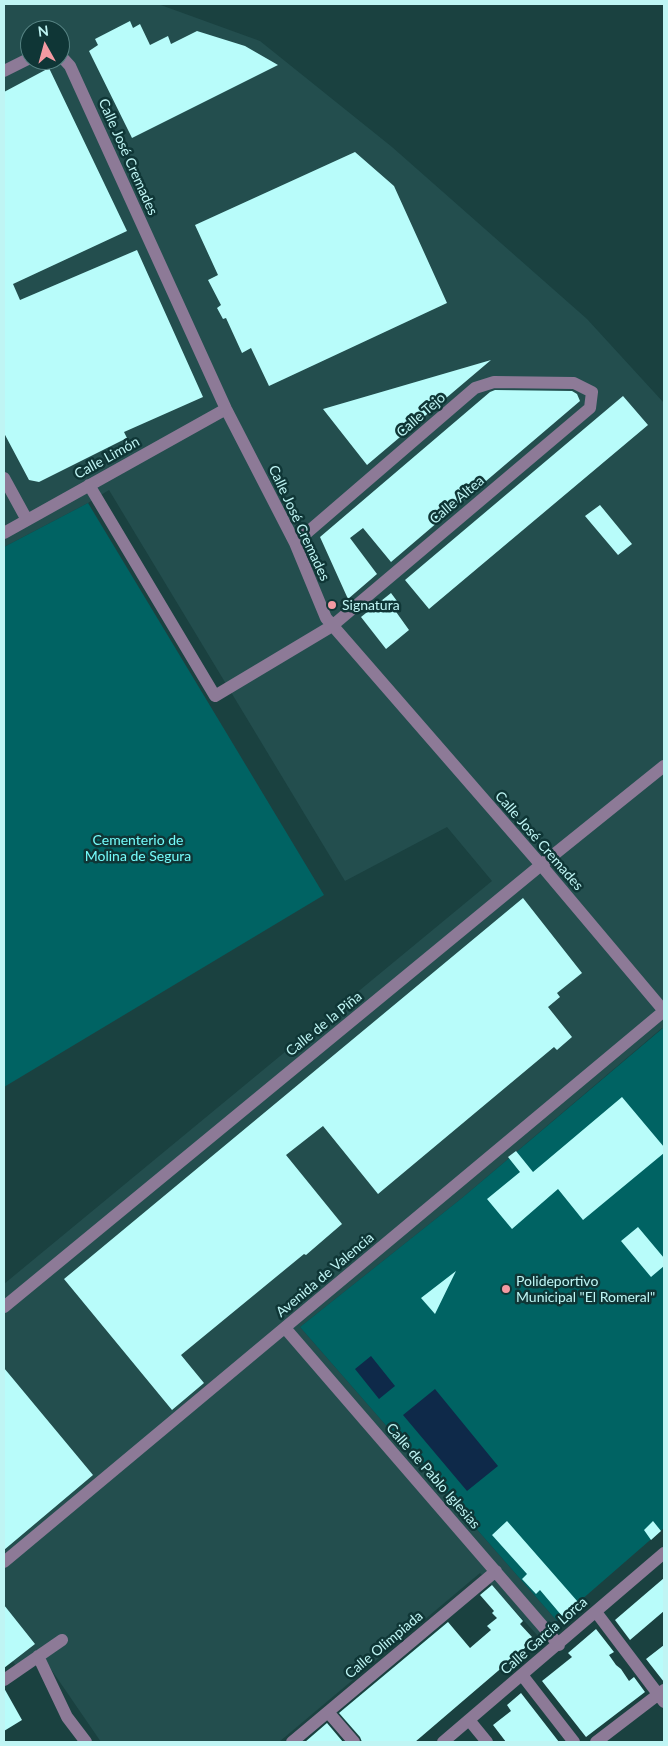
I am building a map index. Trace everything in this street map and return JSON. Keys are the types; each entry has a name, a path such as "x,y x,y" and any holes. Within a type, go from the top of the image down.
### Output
{"street":[{"path":"4,71 20,63"},
{"name":"Calle José Cremades","path":"70,66 226,408 295,543 326,618 541,865 664,1011"},
{"name":"Calle Tejo","path":"295,543 475,388 494,382 574,383 592,392"},
{"name":"Calle Altea","path":"89,485 215,696 332,626 590,408 592,392"},
{"name":"Calle Limón","path":"4,533 226,408"},
{"path":"4,478 28,520"},
{"name":"Calle de la Piña","path":"4,1307 664,766"},
{"name":"Avenida de Valencia","path":"4,1562 664,1011"},
{"name":"Calle de Pablo Iglesias","path":"285,1328 559,1645"},
{"name":"Calle García Lorca","path":"444,1742 664,1553"},
{"name":"Calle Olimpiada","path":"292,1742 496,1571"},
{"path":"596,1612 662,1695 596,1742"},
{"path":"4,1680 62,1640"},
{"path":"38,1656 67,1717 86,1742"},
{"path":"522,1675 574,1742"},
{"path":"328,1712 354,1742"},
{"path":"469,1720 487,1742"}],"shaded area":[{"path":"4,4 158,4 260,41 392,147 587,319 664,403 664,1030 662,1028 462,1198 300,1327 557,1621 538,1636 480,1573 279,1742 101,1742 44,1659 22,1673 4,1650 4,1284 492,881 447,827 345,881 109,490 4,547"},
{"path":"371,1356 395,1386 379,1399 355,1369"},
{"path":"435,1389 498,1466 467,1491 403,1415"}],"green space":[{"name":"Cementerio de Molina de Segura","path":"88,503 324,895 4,1087 4,547"},
{"name":"Polideportivo Municipal \"El Romeral\"","path":"663,1028 664,1528 557,1621 300,1327 462,1198"}],"building":[{"path":"130,21 133,28 140,24 150,45 168,36 171,44 197,31 245,46 278,65 132,138 89,51 98,45 95,39"},
{"path":"45,70 50,70 127,231 13,284 20,300 137,250 203,397 124,432 127,438 39,482 29,480 4,433 4,92"},
{"path":"355,152 394,186 447,303 269,386 251,348 242,353 226,318 223,319 217,308 221,305 208,280 218,275 195,225"},
{"path":"491,360 367,465 323,409"},
{"path":"495,390 572,391 577,394 580,401 391,562 363,528 350,538 377,574 348,599 320,537 490,392"},
{"path":"623,396 648,425 429,609 405,580"},
{"path":"600,505 632,544 618,555 585,516"},
{"path":"391,593 400,605 394,609 409,630 386,649 361,617"},
{"path":"523,898 582,973 557,993 560,997 548,1007 572,1037 557,1050 554,1047 378,1194 323,1126 286,1155 342,1224 181,1355 204,1383 172,1410 64,1279"},
{"path":"622,1097 664,1147 664,1153 583,1220 558,1189 512,1229 487,1199 520,1172 508,1157 516,1151 533,1172"},
{"path":"638,1227 664,1258 664,1266 651,1277 621,1241"},
{"path":"456,1271 435,1314 421,1298"},
{"path":"4,1368 93,1475 4,1550"},
{"path":"507,1521 578,1602 562,1616 540,1590 536,1594 522,1579 527,1574 492,1535"},
{"path":"653,1521 661,1531 651,1540 644,1530"},
{"path":"664,1578 664,1611 630,1640 615,1620"},
{"path":"492,1585 523,1621 520,1624 532,1637 524,1645 526,1647 415,1742 362,1742 360,1737 339,1713 448,1622 470,1648 491,1630 487,1626 497,1618 492,1613 494,1611 480,1595"},
{"path":"4,1605 35,1644 4,1668"},
{"path":"596,1629 614,1652 609,1655 616,1665 629,1681 634,1677 645,1692 586,1737 542,1681 572,1657 568,1653"},
{"path":"664,1645 664,1682 646,1659"},
{"path":"4,1688 22,1720 4,1731"},
{"path":"521,1693 559,1742 506,1742 493,1725 511,1711 507,1705"},
{"path":"327,1723 343,1742 305,1742"}],"place":[{"name":"Signatura","path":"332,605"},
{"name":"Polideportivo Municipal \"El Romeral\"","path":"506,1289"}]}
